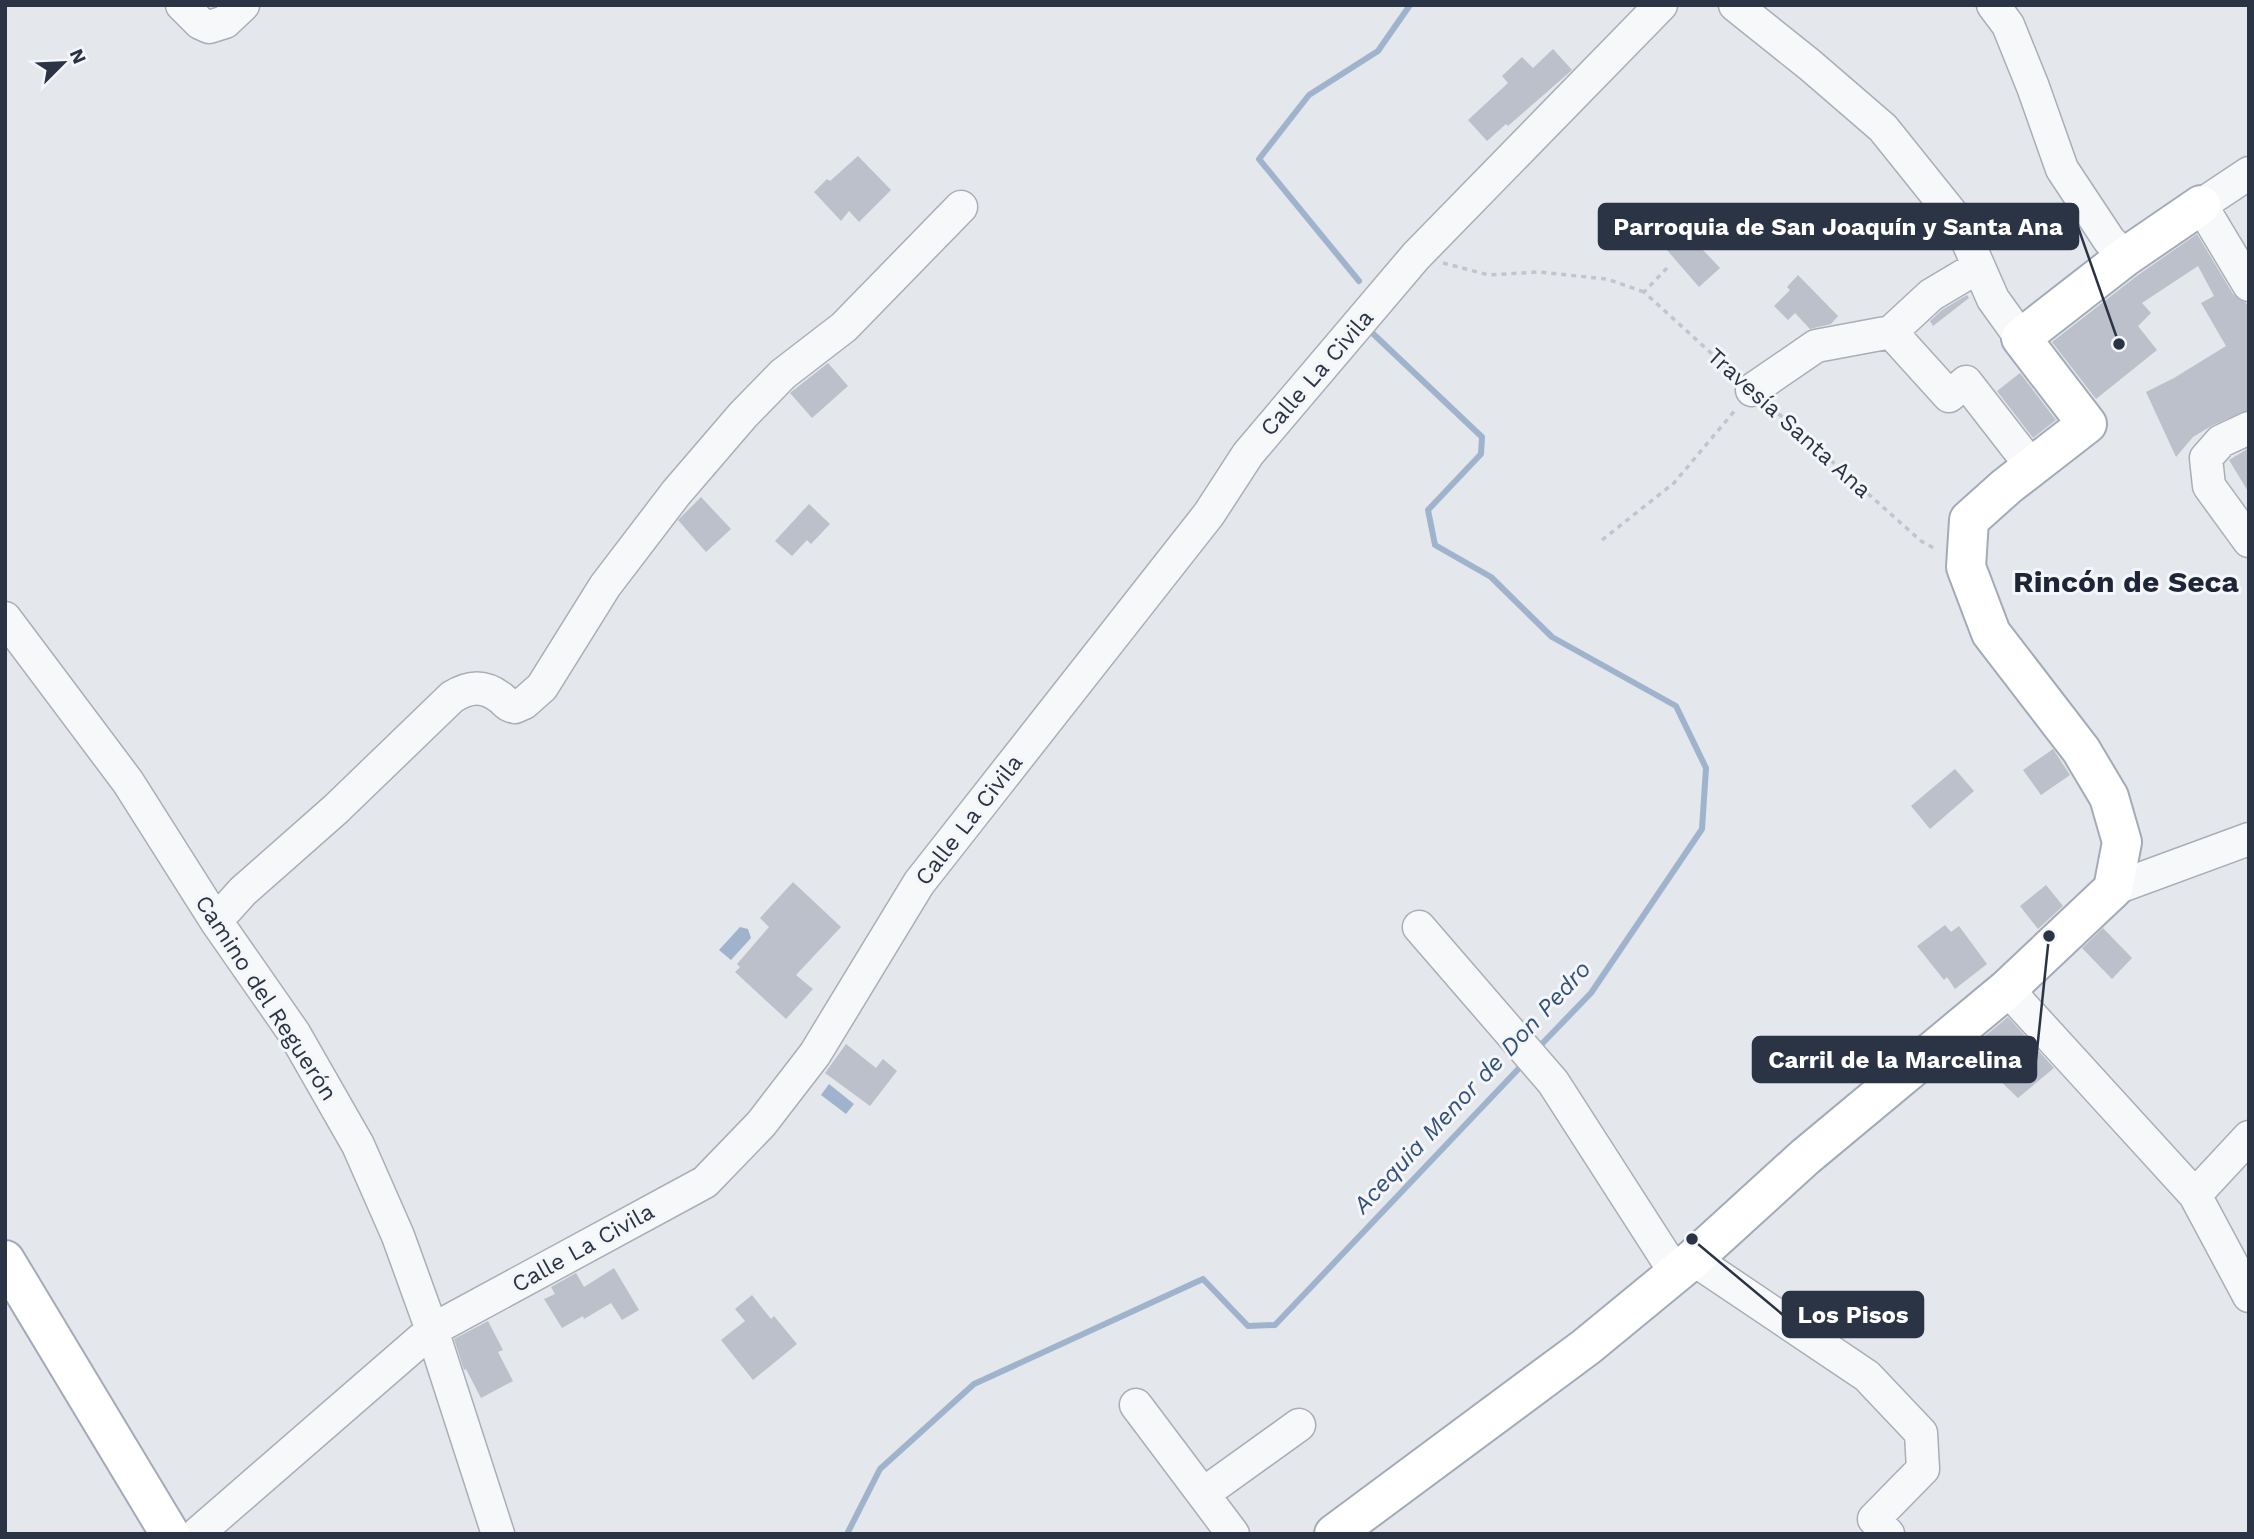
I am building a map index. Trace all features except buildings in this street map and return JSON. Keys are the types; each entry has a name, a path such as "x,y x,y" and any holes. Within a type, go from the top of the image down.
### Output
{"main road":[{"path":"1334,1534 1586,1347 1684,1265 1815,1148 2007,989 2113,889 2122,842 2109,797 2081,750 1991,633 1966,567 1969,520 2007,486 2087,424 2021,338 2125,257 2201,205"},
{"path":"5,1259 170,1534"}],"street":[{"path":"183,5 200,23 209,27 225,22 243,5"},
{"name":"Calle La Civila","path":"197,1534 432,1330 705,1182 761,1124 815,1054 919,883 1209,514 1248,454 1416,256 1661,5"},
{"path":"1735,5 1883,128 1960,224 1993,299 2021,338"},
{"path":"1993,5 2008,25 2062,169 2109,240 2125,257"},
{"path":"2249,173 2201,205 2249,285"},
{"path":"216,921 243,891 336,809 452,697 472,687 483,689 500,698 508,706 515,707 537,692 553,673 605,586 676,494 743,415 783,374 844,327 961,208"},
{"path":"1752,390 1816,346 1891,332 1931,295 1978,267"},
{"path":"1891,332 1950,396 1966,382 2032,467"},
{"path":"2249,428 2221,441 2206,458 2209,486 2249,541"},
{"name":"Camino del Reguerón","path":"5,618 128,782 216,921 294,1033 358,1145 398,1236 432,1330 498,1534"},
{"path":"2113,889 2249,839"},
{"path":"1419,927 1553,1082 1684,1265 1867,1376 1921,1433 1923,1469 1874,1519 1888,1534"},
{"path":"2007,989 2195,1195 2249,1296"},
{"path":"2195,1195 2249,1137"},
{"path":"1136,1405 1233,1534"},
{"path":"1203,1494 1299,1425"}],"path":[{"path":"1416,256 1489,275 1538,272 1607,279 1644,292 1667,268"},
{"name":"Travesía Santa Ana","path":"1644,292 1921,541 1966,567"},
{"path":"1602,540 1674,483 1752,390"}],"water":[{"path":"740,927 748,929 751,938 731,960 719,950"},
{"path":"829,1084 854,1104 846,1114 821,1095"}],"waterway":[{"name":"Acequia Menor de Don Pedro","path":"1359,281 1259,159 1309,95 1378,51 1410,5"},
{"name":"Acequia Menor de Don Pedro","path":"1366,327 1482,437 1481,454 1428,510 1435,545 1491,577 1552,637 1676,706 1706,768 1702,829 1591,993 1536,1050"},
{"name":"Acequia Menor de Don Pedro","path":"847,1534 880,1469 974,1384 1203,1279 1248,1326 1275,1325 1524,1063"}],"place":[{"name":"Parroquia de San Joaquín y Santa Ana","path":"2119,344"},
{"name":"Carril de la Marcelina","path":"2049,936"},
{"name":"Los Pisos","path":"1692,1239"}],"district":[{"name":"Rincón de Seca","path":"2126,581"}]}
